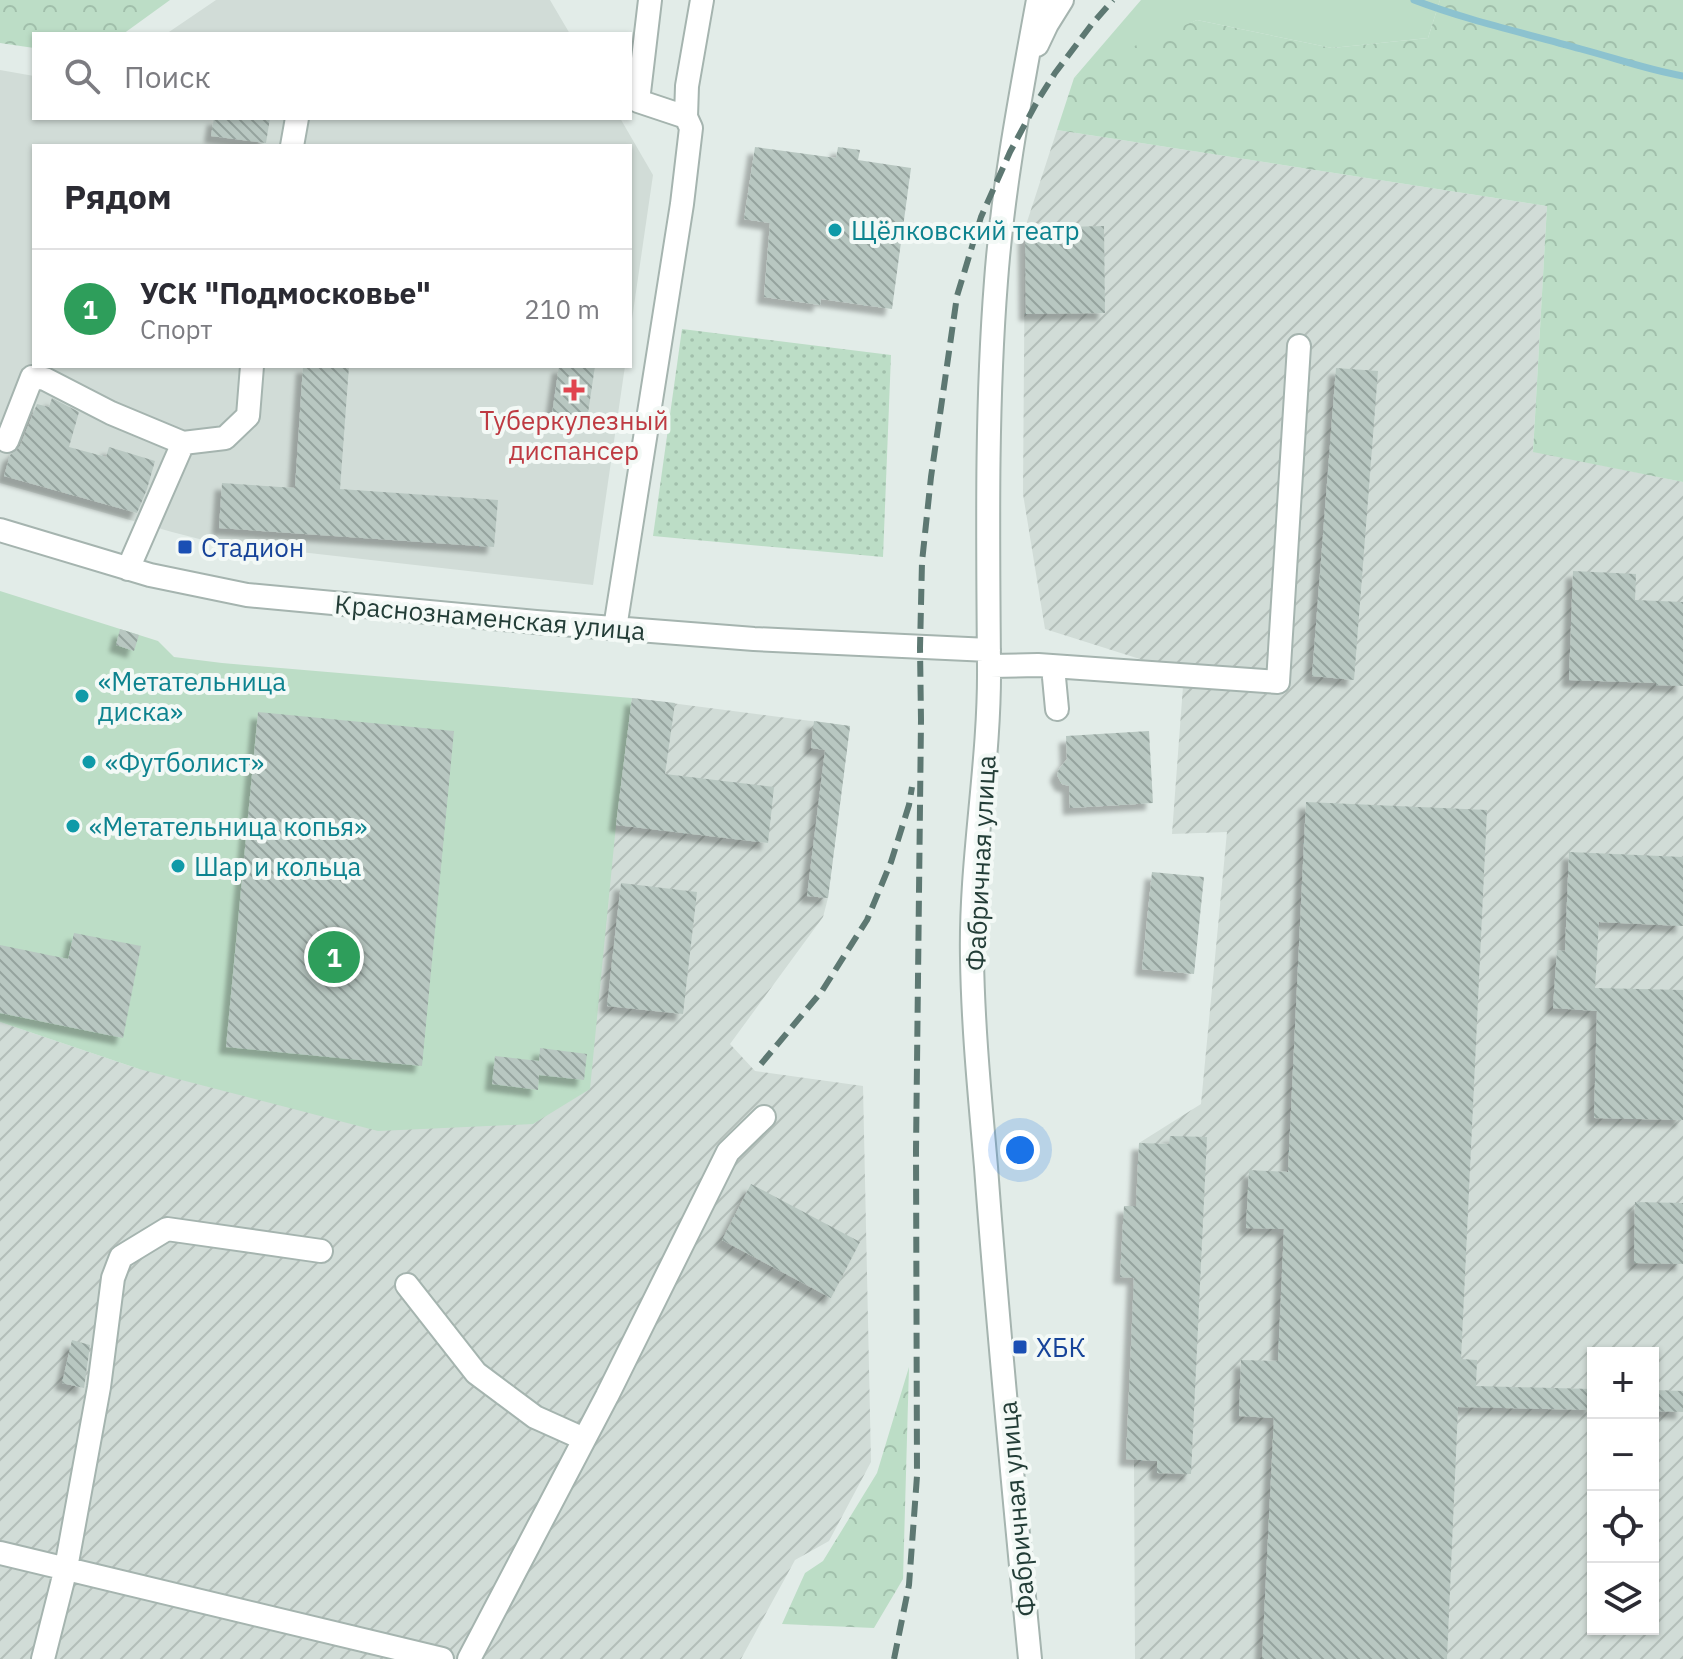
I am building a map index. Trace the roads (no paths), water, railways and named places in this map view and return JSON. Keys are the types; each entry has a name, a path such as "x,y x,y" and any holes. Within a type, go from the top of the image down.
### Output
{"street":[{"path":"650,0 638,101 686,117"},
{"path":"615,628 682,204 691,128 686,117 687,86 702,0"},
{"name":"Фабричная улица","path":"1025,68 1062,0"},
{"name":"Фабричная улица","path":"1030,1659 1000,1348 972,959 973,882 985,769 989,658 989,462 996,279 1010,152 1034,1"},
{"path":"292,144 297,120"},
{"name":"Краснознаменская улица","path":"0,530 150,575 247,595 989,658 1053,667 1278,682 1299,346"},
{"path":"7,441 32,377 45,379 111,413 183,443 225,438 248,416 252,368"},
{"path":"128,569 183,443"},
{"path":"1053,667 1057,709"},
{"path":"469,1659 728,1152 764,1117"},
{"path":"43,1659 66,1568 99,1387 113,1278 121,1257 167,1229 321,1251"},
{"path":"407,1285 476,1373 535,1417 584,1439"},
{"path":"0,1553 442,1659"}],"waterway":[{"path":"1414,0 1476,21 1683,76"}],"railway":[{"path":"894,1659 909,1585 917,1476 920,648 922,562 931,477 957,296 981,217 1038,100 1055,73 1113,0"},
{"path":"761,1064 822,991 867,920 891,862 912,787"}],"place":[{"name":"Щёлковский театр","path":"835,230"},
{"name":"Туберкулезный диспансер","path":"574,390"},
{"name":"Стадион","path":"185,547"},
{"name":"«Метательница диска»","path":"82,696"},
{"name":"«Футболист»","path":"89,762"},
{"name":"«Метательница копья»","path":"73,826"},
{"name":"Шар и кольца","path":"178,866"},
{"name":"УСК \"Подмосковье\"","path":"334,957"},
{"name":"ХБК","path":"1020,1347"}]}
